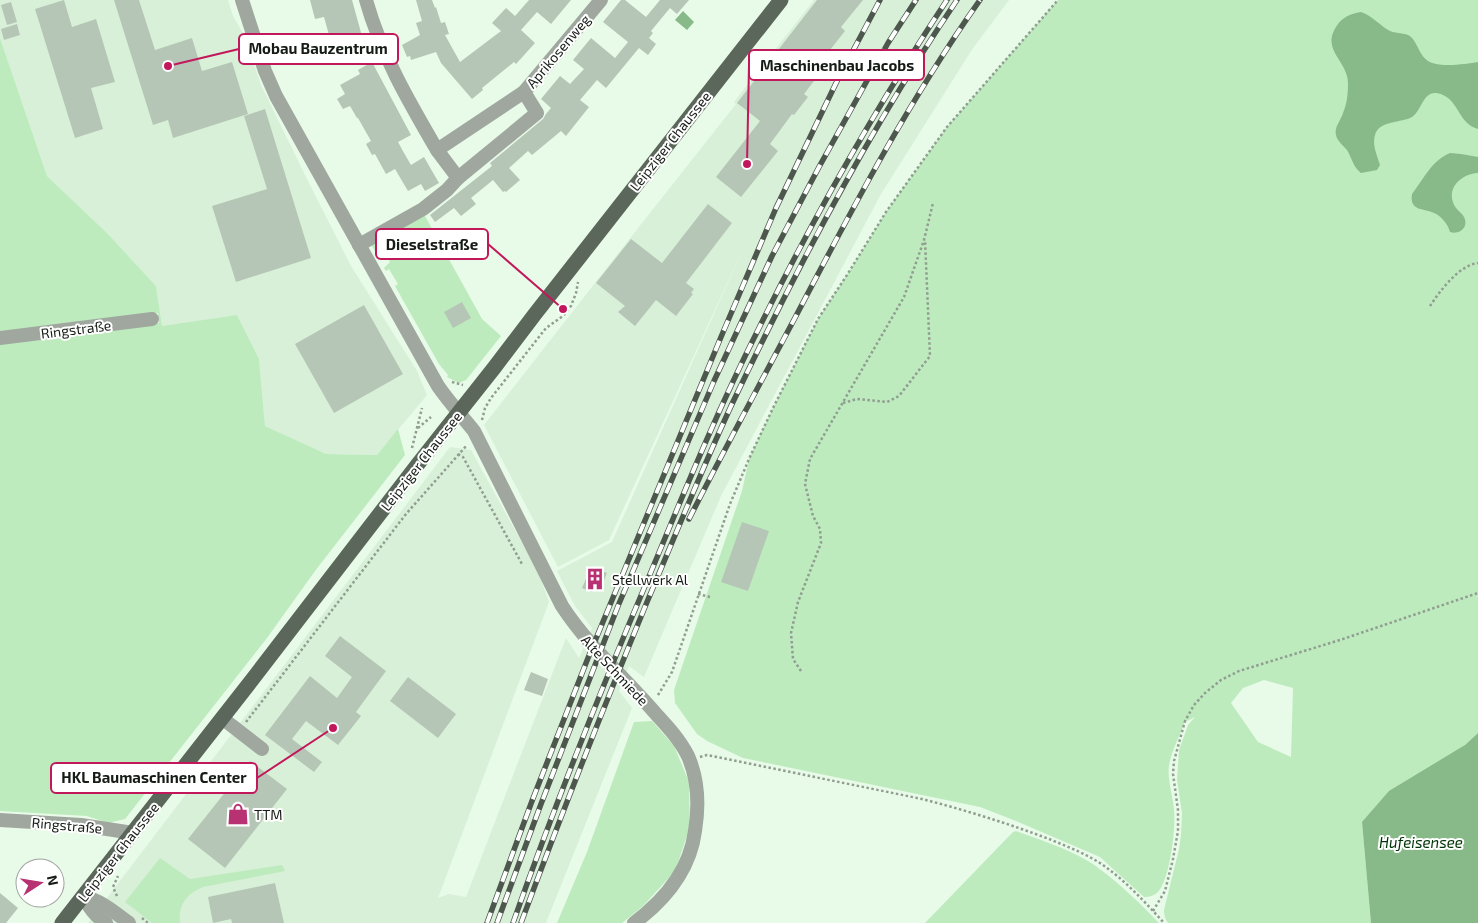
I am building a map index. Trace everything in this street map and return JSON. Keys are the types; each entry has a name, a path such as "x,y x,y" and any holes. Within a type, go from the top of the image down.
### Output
{"main road":[{"name":"Leipziger Chaussee","path":"62,923 781,0"}],"street":[{"name":"Alte Schmiede","path":"242,0 265,71 276,96 438,386 448,401 460,412 474,431 549,582 573,623 650,706 673,734 689,758 697,792 697,824 689,858 663,897 634,923"},
{"path":"366,0 382,50 395,77 437,150 458,178"},
{"name":"Aprikosenweg","path":"437,150 524,92 601,0"},
{"path":"359,245 423,209 537,113 524,92"},
{"name":"Ringstraße","path":"0,338 152,319"},
{"path":"222,718 262,749"},
{"name":"Ringstraße","path":"0,820 81,825 133,833"},
{"path":"83,897 97,918 106,923"},
{"path":"83,897 103,903 128,923"}],"path":[{"path":"650,706 672,672 730,504 749,459 818,319 848,275 886,212 947,127 1058,0"},
{"path":"801,671 794,659 791,633 798,602 821,543 820,529 814,516 805,484 810,459 904,297 925,236 933,203"},
{"path":"843,404 857,399 887,402 899,396 930,356 925,236"},
{"path":"1430,306 1444,286 1460,272 1478,263"},
{"path":"482,427 485,408 491,398 546,328 563,316 571,306 576,293 579,274"},
{"path":"448,380 461,385 466,383"},
{"path":"412,449 422,408"},
{"path":"417,429 431,417"},
{"path":"239,731 406,514 465,446 470,446"},
{"path":"458,454 463,457 522,564"},
{"path":"1153,911 1164,891 1178,831 1178,810 1173,774 1174,761 1185,722 1194,705 1205,693 1221,680 1239,671 1332,643 1478,593"},
{"path":"698,594 710,597"},
{"path":"689,758 707,756 922,799 1009,824 1070,848 1099,863 1114,874 1164,923"}],"shaded area":[{"path":"0,0 228,0 233,16 244,35 261,85 307,179 351,266 417,371 427,395 377,455 325,454 265,426 259,359 237,316 162,326 156,286 108,234 47,176 0,38"},
{"path":"814,0 1009,0 973,48 881,194 721,496 644,677 629,666 619,691 632,708 546,923 88,923 450,447 471,450 538,572 549,602 438,898 449,894 466,897 566,638 579,658 592,628 575,606 557,571 612,542 743,249 609,540 558,567 484,425 736,104 734,102"},
{"path":"1058,0 1478,0 1478,733 1465,745 1362,822 1371,923 1168,923 1164,910 1181,835 1182,813 1177,780 1179,750 1188,725 1195,717 1185,722 1169,765 1174,818 1173,840 1166,876 1158,892 1144,897 1100,857 980,807 743,758 707,741 697,734 675,703 674,690 742,491 749,459 773,408 818,319 886,212 947,127","holes":["1264,680 1293,688 1291,757 1258,742 1231,703 1243,688"]},
{"path":"0,38 47,176 108,234 156,286 162,326 237,315 259,359 265,426 326,454 377,455 398,429 405,455 315,571 267,638 125,819 108,823 87,816 0,811 0,343 159,323 158,313 0,333"},
{"path":"420,215 425,216 482,319 501,336 466,380 459,383 447,377 448,375 439,364 395,286 398,284 389,269 386,271 384,268 390,262 386,255 378,256 370,243"},
{"path":"652,721 674,746 689,782 690,827 675,871 643,906 622,923 557,923 587,852 634,722"},
{"path":"1016,831 1082,857 1092,863 1124,889 1159,923 925,923"},
{"path":"160,858 190,879 282,865 285,871 203,887 192,893 184,901 180,911 180,923 152,923 125,902"}],"water":[{"path":"683,11 694,22 687,30 675,20"},
{"path":"1361,12 1390,31 1410,36 1428,61 1452,65 1478,62 1478,129 1467,123 1448,98 1436,93 1431,94 1427,96 1416,114 1412,117 1386,124 1377,130 1374,142 1380,165 1377,170 1361,173 1358,171 1347,150 1336,135 1337,126 1346,102 1348,83 1344,68 1333,49 1332,35 1344,18"},
{"path":"1450,153 1478,157 1478,173 1465,176 1453,189 1453,201 1465,221 1463,229 1454,233 1450,232 1446,223 1439,216 1430,211 1415,207 1412,200 1412,194 1428,171 1438,160"},
{"name":"Hufeisensee","path":"1478,733 1478,923 1371,923 1362,822 1389,791 1465,745"}],"building":[{"path":"64,0 72,27 96,19 115,82 91,88 103,129 75,138 35,9"},
{"path":"114,0 139,0 155,50 192,38 202,71 232,62 248,114 173,138 168,120 153,125"},
{"path":"310,0 352,0 365,47 334,53 324,17 315,19"},
{"path":"416,0 432,0 441,23 445,22 449,34 445,35 460,62 501,31 492,23 506,8 515,16 529,0 571,0 551,24 537,12 521,30 535,43 516,64 514,62 482,88 483,90 472,99 441,63 436,52 411,60 410,56 407,57 402,45 420,35 416,23 422,21"},
{"path":"621,0 625,0 646,17 660,0 689,0 677,14 670,8 651,31 653,33 649,38 656,44 648,55 639,48 606,88 597,80 580,100 589,107 566,136 561,131 532,155 528,151 509,168 520,180 506,192 503,192 493,180 471,198 476,204 461,216 454,208 435,222 430,215 492,166 490,163 543,119 551,108 541,99 560,76 570,84 584,69 573,60 591,38 615,58 628,42 603,22"},
{"path":"817,0 863,0 841,27 845,31 822,60 827,64 804,94 808,97 794,115 792,114 770,144 778,151 741,197 716,177 760,121 737,103"},
{"path":"11,2 17,22 7,25 1,5"},
{"path":"17,24 20,35 4,40 1,29"},
{"path":"372,62 411,135 398,142 404,153 411,165 424,157 439,183 425,191 421,184 408,191 395,169 386,174 375,154 372,155 366,144 371,141 358,118 350,106 343,109 337,99 345,94 340,85 360,74 358,70"},
{"path":"265,109 311,258 236,282 212,206 267,189 244,116"},
{"path":"708,204 732,223 686,283 694,289 691,293 693,294 676,316 656,300 635,326 618,312 625,306 596,283 631,239 662,263"},
{"path":"462,302 471,318 453,328 444,312"},
{"path":"364,305 403,374 334,413 295,344"},
{"path":"742,522 769,531 748,591 721,582"},
{"name":"Stellwerk Al","path":"591,567 607,573 600,590 594,588 592,592 582,588"},
{"path":"340,636 386,671 356,712 361,716 338,745 306,721 292,739 322,762 314,772 265,735 310,676 337,698 352,677 325,656"},
{"path":"531,672 548,679 542,696 524,690"},
{"path":"408,677 456,714 438,738 390,701"},
{"name":"TTM","path":"250,761 287,789 225,868 188,839"},
{"path":"275,883 284,923 232,923 231,919 213,923 208,897"},
{"path":"0,893 15,906 15,908 18,908 6,923 0,923"}],"railway":[{"path":"487,923 588,658 721,337 776,208 838,79 880,0"},
{"path":"497,923 618,606 714,381 772,256 819,167 888,43 916,0"},
{"path":"513,923 595,707 728,391 779,287 824,203 871,121 947,0"},
{"path":"521,923 631,642 732,404 783,300 865,147 925,48 957,0"},
{"path":"689,519 883,154 930,76 980,0"}],"place":[{"name":"Mobau Bauzentrum","path":"168,66"},
{"name":"Maschinenbau Jacobs","path":"747,164"},
{"name":"Dieselstraße","path":"563,309"},
{"name":"Stellwerk Al","path":"595,579"},
{"name":"HKL Baumaschinen Center","path":"333,728"},
{"name":"TTM","path":"238,814"}]}
